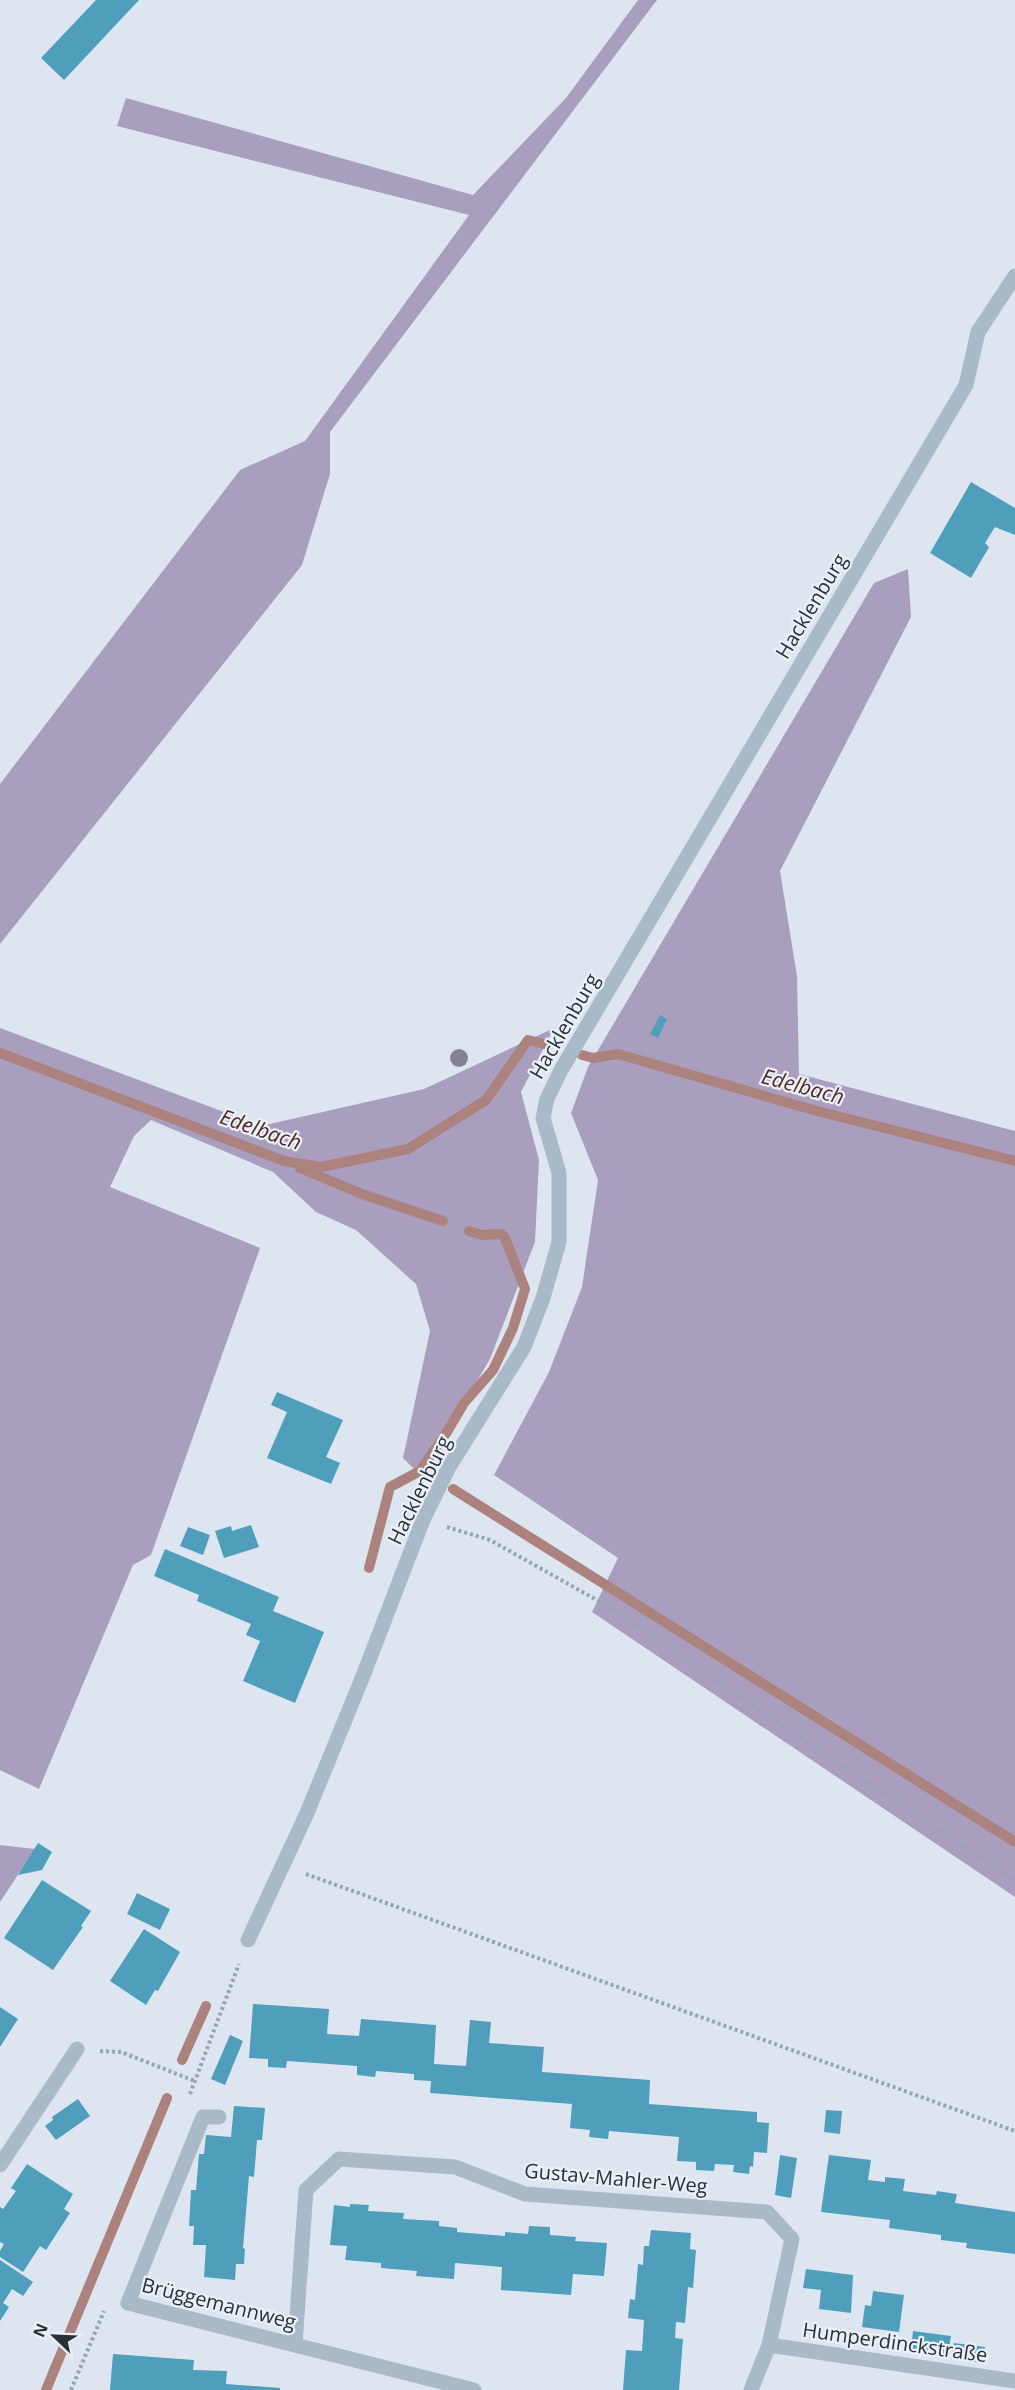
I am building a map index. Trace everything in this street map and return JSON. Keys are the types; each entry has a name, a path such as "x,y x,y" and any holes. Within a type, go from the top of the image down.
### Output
{"street":[{"name":"Hacklenburg","path":"248,1940 307,1813 423,1520 450,1467 524,1347 543,1298 559,1242 559,1173 543,1118 547,1099 561,1070 966,385 978,332 1015,276"},
{"path":"0,2165 78,2049"},
{"name":"Brüggemannweg","path":"219,2117 203,2117 128,2303 474,2390"},
{"name":"Gustav-Mahler-Weg","path":"295,2344 306,2190 339,2159 455,2167 525,2194 767,2212 792,2240 769,2344"},
{"path":"751,2390 769,2344"},
{"name":"Humperdinckstraße","path":"769,2344 1015,2380"}],"path":[{"path":"423,1520 490,1540 620,1613 764,1714 1015,1881"},
{"path":"283,1865 1015,2131"},
{"path":"78,2049 122,2052 195,2081"}],"shaded area":[{"path":"638,0 657,0 330,432 330,474 302,565 0,944 0,784 240,470 305,441 469,215 117,126 126,98 473,195 566,98"},
{"path":"908,569 911,617 780,871 797,976 799,1074 1015,1131 1015,1897 592,1612 618,1558 494,1475 549,1372 582,1287 598,1180 571,1113 588,1067 874,583"},
{"path":"0,1028 261,1126 424,1089 554,1028 521,1092 539,1160 535,1242 490,1359 421,1476 403,1458 430,1331 416,1284 356,1230 316,1212 273,1172 151,1120 134,1136 110,1187 260,1248 151,1555 133,1565 39,1789 0,1770"},
{"path":"0,1845 35,1849 0,1902"}],"building":[{"path":"96,0 139,0 64,80 41,58"},
{"path":"971,482 1015,508 1015,535 995,527 985,543 989,547 971,578 930,553"},
{"path":"660,1015 667,1019 658,1038 650,1034"},
{"path":"277,1392 343,1420 326,1457 340,1463 331,1484 267,1458 287,1412 271,1405"},
{"path":"251,1525 259,1547 224,1558 215,1531 231,1526 232,1531"},
{"path":"188,1527 210,1535 203,1555 180,1546"},
{"path":"165,1549 279,1597 273,1611 324,1632 295,1703 243,1681 260,1641 246,1635 251,1624 197,1601 199,1595 154,1576"},
{"path":"38,1843 52,1852 42,1870 18,1875"},
{"path":"42,1880 91,1911 81,1926 83,1927 53,1970 4,1938"},
{"path":"137,1893 170,1909 160,1930 127,1914"},
{"path":"144,1929 180,1952 158,1991 155,1990 146,2005 110,1981"},
{"path":"253,2004 329,2009 327,2034 359,2036 361,2019 436,2025 434,2064 466,2066 470,2020 491,2022 489,2043 544,2047 542,2072 650,2080 649,2104 757,2112 757,2122 769,2123 767,2153 754,2152 753,2167 750,2166 749,2174 733,2172 734,2165 715,2164 714,2171 696,2170 696,2162 677,2161 679,2137 609,2131 608,2139 589,2137 590,2130 570,2128 572,2104 430,2093 431,2081 414,2080 414,2074 376,2071 375,2077 357,2075 357,2066 287,2061 286,2068 268,2067 268,2059 249,2058"},
{"path":"0,2007 18,2019 0,2047"},
{"path":"230,2035 243,2041 225,2085 211,2079"},
{"path":"78,2099 90,2116 56,2140 45,2126 53,2120 52,2117"},
{"path":"234,2106 265,2108 262,2140 257,2140 254,2177 249,2176 243,2248 245,2249 244,2264 236,2264 235,2280 204,2277 206,2245 193,2245 194,2226 189,2226 191,2190 196,2190 199,2154 204,2154 206,2135 231,2137"},
{"path":"826,2110 842,2111 840,2134 824,2132"},
{"path":"780,2155 797,2158 791,2198 775,2195"},
{"path":"829,2155 871,2160 868,2180 885,2182 885,2177 905,2179 903,2191 936,2195 937,2191 957,2194 955,2203 1015,2212 1015,2254 966,2248 967,2243 941,2240 941,2235 889,2228 890,2220 821,2212"},
{"path":"27,2164 73,2194 64,2209 70,2213 46,2250 40,2246 23,2272 0,2257 4,2244 0,2242 0,2207 3,2209 16,2191 11,2188"},
{"path":"350,2204 369,2205 368,2211 404,2213 403,2219 439,2221 439,2226 457,2228 457,2232 505,2236 505,2232 528,2234 529,2226 550,2227 550,2235 576,2237 575,2241 607,2243 604,2276 573,2274 571,2295 501,2290 502,2267 455,2263 454,2279 416,2276 417,2271 381,2268 381,2263 345,2260 347,2246 330,2245 334,2205 350,2207"},
{"path":"651,2230 691,2233 690,2249 696,2250 693,2288 688,2287 685,2323 676,2322 675,2338 683,2339 679,2390 623,2390 626,2350 642,2351 644,2320 628,2318 630,2299 635,2300 638,2264 643,2265 644,2246 649,2246"},
{"path":"0,2260 33,2282 23,2296 12,2289 3,2303 9,2307 0,2321"},
{"path":"806,2269 853,2275 851,2313 819,2309 821,2290 803,2288"},
{"path":"873,2291 904,2295 899,2332 862,2327 865,2305 871,2306"},
{"path":"913,2331 951,2336 948,2355 911,2349"},
{"path":"954,2343 985,2347 983,2363 951,2358"},
{"path":"113,2354 194,2360 193,2370 227,2371 226,2384 280,2388 280,2390 110,2390"}],"waterway":[{"name":"Edelbach","path":"0,1053 284,1161 321,1167 408,1149 486,1100 528,1040 548,1045"},
{"name":"Edelbach","path":"582,1055 593,1058 618,1054 817,1111 1015,1161"},
{"path":"300,1168 362,1194 443,1221"},
{"path":"369,1568 390,1487 420,1471 464,1403 493,1370 513,1328 525,1289 505,1238 501,1234 483,1235 469,1231"},
{"path":"453,1489 1015,1842"},
{"path":"182,2060 206,2006"},
{"path":"46,2390 167,2098"}]}
